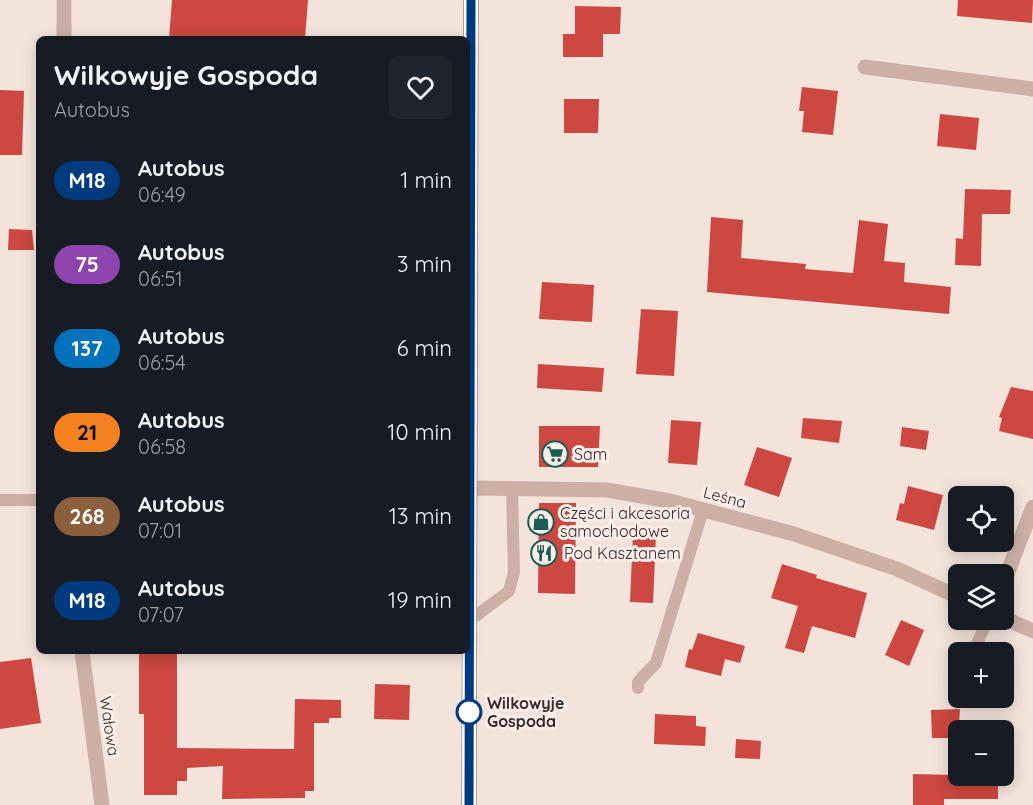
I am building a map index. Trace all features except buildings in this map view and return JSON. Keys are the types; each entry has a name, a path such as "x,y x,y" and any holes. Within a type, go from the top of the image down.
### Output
{"main road":[{"path":"470,488 471,0"},
{"path":"469,654 469,805"}],"street":[{"path":"64,0 64,36"},
{"path":"865,67 1033,89"},
{"name":"Leśna","path":"470,488 607,490 703,510 794,534 887,566 948,593"},
{"path":"1011,564 1033,507"},
{"path":"1014,622 1033,631"},
{"name":"Wałowa","path":"82,654 102,805"}],"lane":[{"path":"470,620 509,591 514,572 512,490"},
{"path":"0,500 36,500"},
{"path":"638,688 638,682 656,663 703,510"}],"bus line":[{"name":"M18","path":"470,197 471,0"},
{"name":"M18","path":"469,805 470,654"}],"place":[{"name":"Sam","path":"555,454"},
{"name":"Części i akcesoria samochodowe","path":"541,522"},
{"name":"Pod Kasztanem","path":"544,553"},
{"name":"Wilkowyje Gospoda","path":"469,712"}]}
